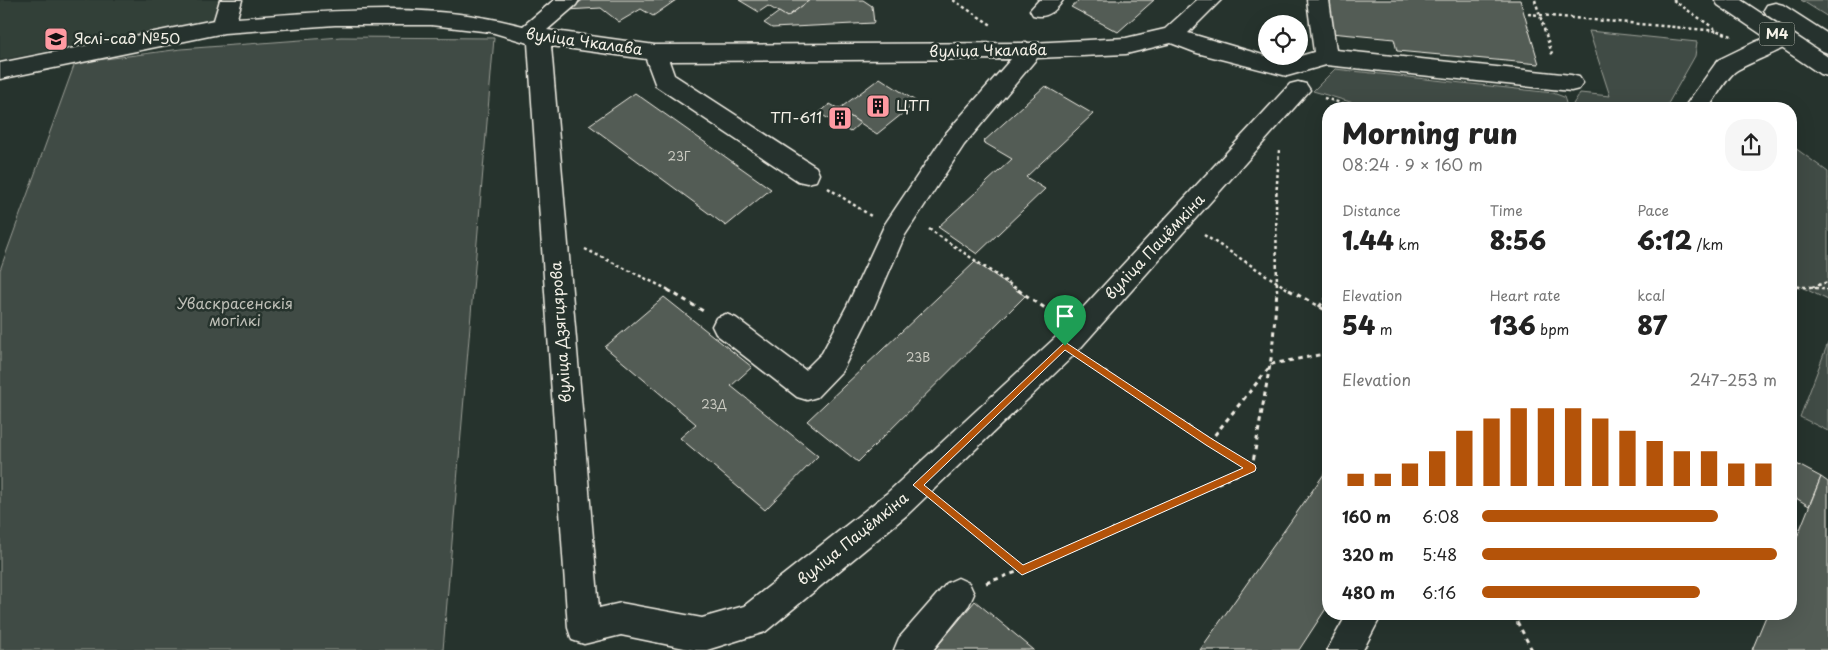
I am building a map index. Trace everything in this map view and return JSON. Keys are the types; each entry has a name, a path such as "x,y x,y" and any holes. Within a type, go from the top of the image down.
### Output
{"street":[{"path":"224,26 231,0"},
{"path":"533,36 568,0"},
{"path":"1210,0 1172,35 1197,45 1287,68 1326,57 1571,83"},
{"path":"1318,0 1326,57"},
{"name":"М4","path":"1726,0 1828,68"},
{"name":"М4","path":"1759,0 1828,45"},
{"name":"вуліца Чкалава","path":"0,70 224,26 335,18 431,18 491,25 533,36 654,52 1031,51 1126,46 1172,35"},
{"name":"вуліца Дзягцярова","path":"533,36 554,233 584,628"},
{"path":"1700,102 1726,66 1763,47 1784,39"},
{"path":"726,326 807,388 832,362 900,222 955,139 1031,51"},
{"path":"654,52 664,80 806,174"},
{"name":"вуліца Пацёмкіна","path":"584,628 621,619 702,635 753,620 897,504 1071,338 1292,98"},
{"path":"911,650 958,594"},
{"path":"1344,650 1362,620"}],"path":[{"path":"1535,0 1541,15"},
{"path":"1528,14 1718,31"},
{"path":"1252,468 1272,364 1277,283 1275,177 1292,98"},
{"path":"806,174 900,222 1071,338 1209,442 1252,468"},
{"path":"1180,220 1277,283 1322,308"},
{"path":"554,233 673,292 726,326"},
{"path":"1811,287 1828,282"},
{"path":"1797,287 1828,290"},
{"path":"1319,307 1322,303"},
{"path":"1209,442 1272,364 1322,354"},
{"path":"958,594 1022,570 1252,468"},
{"path":"917,485 1022,570"},
{"path":"1516,620 1532,650"}],"shaded area":[{"name":"Яслі-сад №50","path":"0,0 230,0 225,17 0,60"}],"green space":[{"path":"1801,0 1828,0 1828,17"},
{"path":"1589,31 1697,42 1695,56 1669,102 1574,102 1580,93 1610,96"},
{"name":"Уваскрасенскія могілкі","path":"341,37 494,38 443,650 0,650 0,270 75,63 181,49"},
{"path":"1335,69 1553,93 1564,97 1566,102 1350,102 1313,91"},
{"path":"1797,149 1828,172 1828,300 1797,285"},
{"path":"1828,343 1828,431 1800,417"}],"building":[{"path":"583,0 676,0 653,16 641,9 619,22 601,8 567,10"},
{"path":"739,0 810,0 787,17 768,6 759,12"},
{"path":"810,0 863,0 872,6 874,23 772,28 764,23 779,12 787,17"},
{"path":"1079,0 1154,0 1118,32 1071,7"},
{"path":"1326,0 1520,0 1539,64 1397,51 1394,39 1331,33"},
{"name":"ЦТП","path":"880,78 917,102 877,134 839,109"},
{"path":"1045,86 1093,114 1026,177 1045,189 977,254 938,227 1012,159 983,142"},
{"path":"635,93 771,189 726,226 589,125"},
{"name":"ТП-611","path":"830,104 860,123 850,132 819,113"},
{"path":"975,262 1025,296 858,462 807,421"},
{"path":"664,297 752,367 731,386 818,456 765,510 680,438 696,424 605,347"},
{"path":"1797,464 1821,477 1809,506 1797,499"},
{"path":"1322,477 1322,615 1299,650 1200,650"},
{"path":"1821,477 1828,482 1828,650 1752,650 1764,620 1797,620 1797,537"},
{"path":"975,601 1034,650 934,650"}],"place":[{"name":"Яслі-сад №50","path":"56,39"},
{"name":"ЦТП","path":"878,106"},
{"name":"ТП-611","path":"840,118"}],"route":[{"path":"1065,346 1209,442 1252,468 1022,570 917,485 1065,346"}]}
